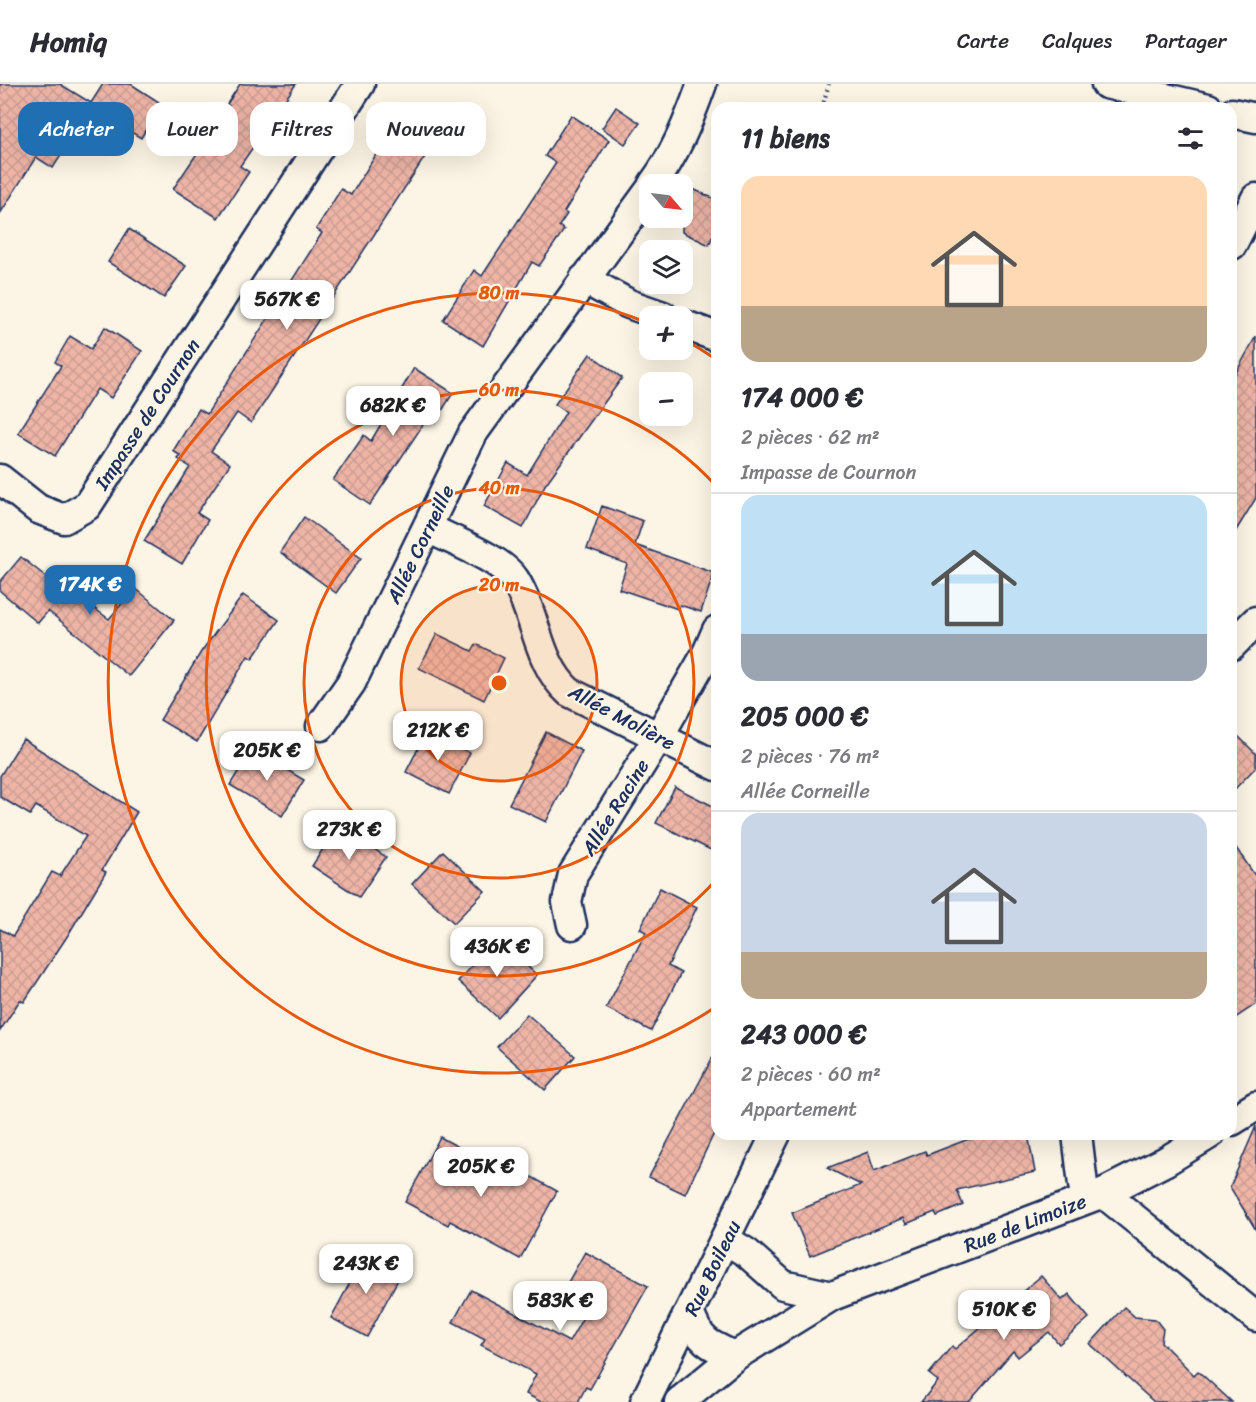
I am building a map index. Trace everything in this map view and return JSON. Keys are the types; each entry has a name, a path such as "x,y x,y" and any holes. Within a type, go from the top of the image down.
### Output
{"street":[{"name":"Impasse de Cournon","path":"0,480 38,509 64,519 87,506 360,84"},
{"path":"660,174 685,130 702,84"},
{"path":"1106,84 1182,102"},
{"path":"1237,114 1256,118"},
{"path":"1237,236 1256,198"},
{"name":"Allée Corneille","path":"321,726 351,683 473,433 639,204"},
{"path":"584,279 639,308"},
{"path":"693,328 711,335"},
{"name":"Allée Molière","path":"428,528 499,565 514,579 555,679 569,692 711,763"},
{"path":"1237,640 1256,621"},
{"name":"Allée Racine","path":"572,925 567,902 573,874 659,736 711,644"},
{"path":"1237,1118 1256,1106"},
{"name":"Rue Boileau","path":"645,1402 773,1140"},
{"path":"1078,1140 1083,1185 1256,1317"},
{"name":"Rue de Limoize","path":"679,1402 735,1356 832,1296 1096,1195 1166,1161 1200,1140"},
{"path":"726,1240 747,1253 783,1285 832,1296"},
{"path":"690,1314 695,1329 707,1344 735,1356"}],"path":[{"path":"824,102 830,84"}],"building":[{"path":"0,84 60,84 89,102 18,102 18,156 61,156 53,168 36,157 0,214"},
{"path":"103,84 131,84 159,102 146,102 146,130 141,138 134,134 134,102 92,102"},
{"path":"240,84 296,84 284,102 250,102 250,151 240,166 249,172 218,218 173,189 195,156 238,156 238,102 228,102"},
{"path":"616,107 640,123 625,144 602,128"},
{"path":"571,115 609,140 564,212 567,214 559,226 564,230 539,266 532,262 483,346 443,320 474,270 482,276 556,163 545,156"},
{"path":"375,156 426,156 251,423 237,413 211,451 230,464 197,513 208,520 182,564 144,541 190,467 178,459 181,456 173,451 199,409 207,414 322,233 316,229 341,189 351,195"},
{"path":"693,189 711,197 709,245 682,232 682,228 693,228"},
{"path":"129,229 186,266 164,298 108,262"},
{"path":"105,327 142,351 111,398 97,389 55,456 18,433 61,366 55,362 70,336 91,349"},
{"path":"1256,336 1256,498 1237,529 1237,371"},
{"path":"590,354 622,378 545,485 523,528 484,506 508,463 527,475 566,412 555,404"},
{"path":"414,368 453,393 435,422 428,417 370,505 333,480 364,435 371,441"},
{"path":"602,506 643,521 635,545 711,572 711,582 701,612 680,605 678,609 619,589 627,564 587,549"},
{"path":"304,517 361,558 336,593 280,552"},
{"path":"21,557 49,579 51,577 109,619 135,588 174,620 129,676 48,611 38,623 0,591 0,582"},
{"path":"243,595 279,620 252,659 248,656 197,742 160,720 201,652"},
{"path":"437,634 472,651 476,644 504,658 484,700 419,668"},
{"path":"427,731 470,753 449,794 406,772"},
{"path":"546,732 582,751 546,822 509,804"},
{"path":"1237,735 1256,754 1256,767 1237,787"},
{"path":"23,739 137,812 102,870 106,872 68,935 24,1002 20,1000 0,1031 0,929 13,936 52,872 60,876 86,836 36,806 30,815 0,797 0,776"},
{"path":"252,749 304,780 282,816 230,785"},
{"path":"675,787 711,805 711,850 656,823"},
{"path":"338,825 386,857 359,897 312,866"},
{"path":"1237,849 1256,877 1256,1004 1237,1017"},
{"path":"443,851 485,891 454,923 412,884"},
{"path":"660,888 697,907 668,966 681,973 651,1031 606,1008 646,932 640,929"},
{"path":"496,938 537,975 498,1018 458,981"},
{"path":"527,1014 575,1056 545,1090 497,1047"},
{"path":"711,1060 711,1140 685,1194 649,1177"},
{"path":"1256,1126 1256,1230 1230,1187"},
{"path":"440,1137 517,1179 521,1171 557,1191 520,1259 450,1221 448,1225 405,1202"},
{"path":"966,1140 1029,1140 1035,1172 957,1190 963,1205 937,1216 935,1212 906,1224 903,1218 810,1256 792,1213 861,1185 827,1168 868,1152 874,1171 925,1151 927,1155"},
{"path":"585,1252 648,1286 590,1389 586,1387 578,1402 541,1402 526,1394 536,1374 481,1345 485,1339 453,1322 471,1290 569,1342 594,1298 567,1284"},
{"path":"366,1253 402,1272 367,1337 331,1318"},
{"path":"1041,1276 1062,1300 1069,1294 1089,1318 1059,1344 1049,1332 1018,1357 1013,1351 969,1402 921,1402 938,1381 929,1374 952,1346 955,1349"},
{"path":"1124,1307 1135,1317 1155,1319 1163,1329 1161,1342 1194,1375 1198,1371 1232,1402 1154,1402 1090,1344"}]}
